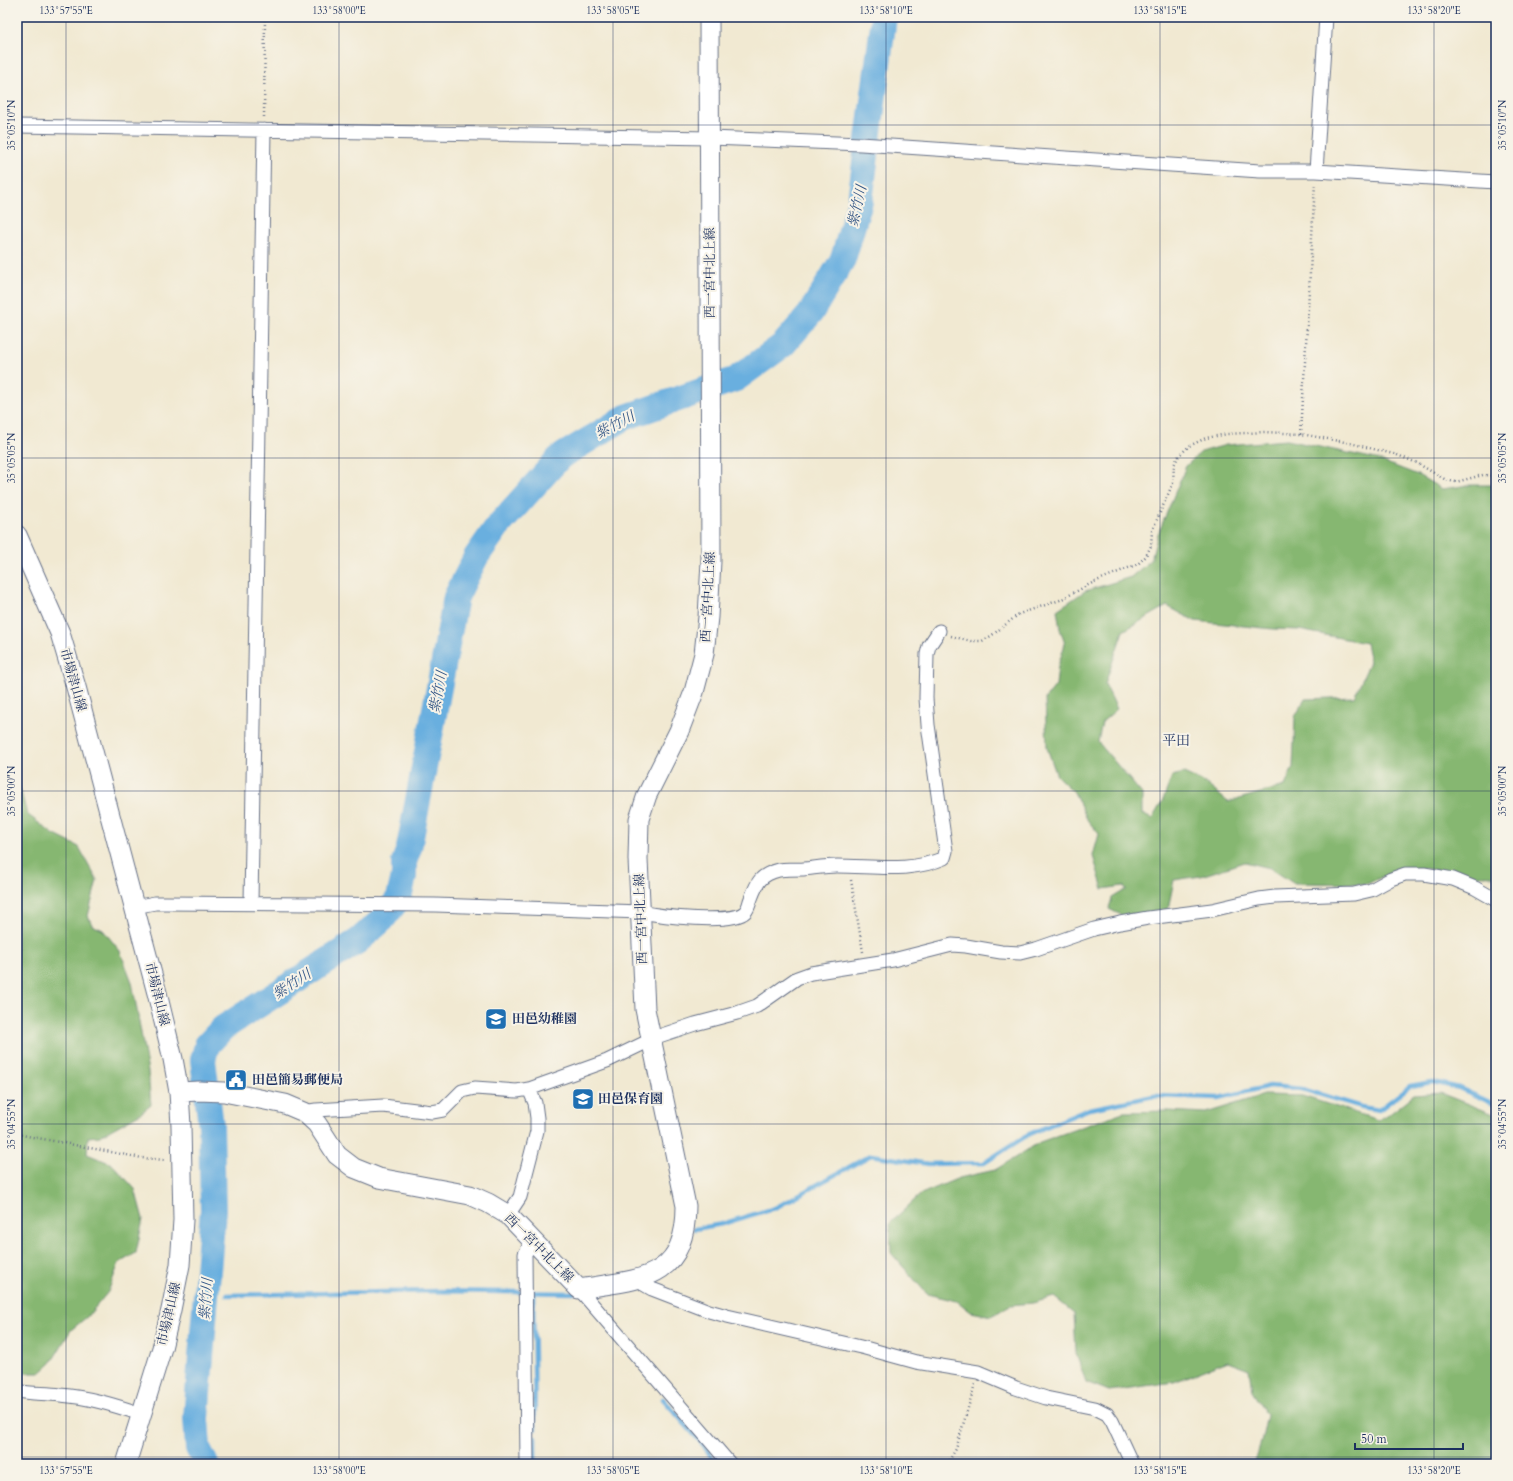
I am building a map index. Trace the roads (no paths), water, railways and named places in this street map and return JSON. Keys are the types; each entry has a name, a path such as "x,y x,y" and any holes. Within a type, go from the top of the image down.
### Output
{"main road":[{"name":"西一宮中北上線","path":"179,1092 224,1092 285,1104 304,1112 317,1124 337,1155 354,1168 379,1178 470,1195 488,1203 508,1215 579,1289 640,1279 655,1273 665,1266 676,1253 683,1238 686,1223 686,1206 645,1009 638,859 639,819 647,795 679,731 694,692 704,654 708,617 711,561 710,17"},
{"name":"市場津山線","path":"17,535 60,633 76,687 162,1015 179,1092 183,1220 180,1265 162,1348 126,1464"}],"street":[{"path":"1316,171 1326,17"},
{"path":"17,126 710,138 861,144 1260,171 1316,171 1496,182"},
{"path":"251,903 264,130"},
{"path":"134,907 155,903 378,904 641,912 657,916 704,919 732,918 744,913 748,908 757,883 766,875 780,870 837,866 912,867 934,862 944,858 946,851 928,725 926,698 927,654 929,646 939,631"},
{"path":"304,1112 383,1106 432,1112 443,1110 462,1091 475,1088 517,1091 529,1090 584,1070 652,1040 695,1024 737,1014 757,1006 797,978 810,973 893,960 952,945 1001,952 1020,953 1036,950 1094,929 1148,918 1212,910 1259,899 1275,897 1354,894 1371,890 1391,879 1405,874 1424,874 1453,878 1496,900"},
{"path":"508,1215 520,1197 538,1131 538,1118 535,1103 529,1090"},
{"path":"527,1464 526,1254 532,1241"},
{"path":"640,1279 645,1285 652,1289 727,1316 865,1348 916,1362 978,1372 1016,1388 1046,1398 1095,1408 1107,1414 1112,1421 1132,1464"},
{"path":"579,1289 730,1464"},
{"path":"17,1391 25,1393 60,1395 104,1402 141,1414"}],"waterway":[{"name":"紫竹川","path":"206,1464 198,1448 196,1418 213,1210 211,1126 203,1060 207,1045 223,1028 358,941 382,920 399,898 404,876 404,862 409,848 456,597 476,557 497,527 560,457 626,417 736,379 783,345 810,314 843,259 860,201 884,17"},
{"path":"695,1229 722,1224 775,1208 871,1155 928,1164 984,1163 1029,1134 1089,1109 1154,1096 1219,1098 1270,1086 1302,1089 1362,1107 1379,1110 1410,1086 1433,1082 1459,1088 1496,1105"},
{"path":"227,1295 438,1291 574,1293"},
{"path":"533,1292 535,1429"},
{"path":"663,1399 704,1446 716,1464"},
{"path":"535,1437 535,1464"}],"place":[{"name":"田邑幼稚園","path":"496,1019"},
{"name":"田邑簡易郵便局","path":"236,1080"},
{"name":"田邑保育園","path":"583,1099"}],"district":[{"name":"平田","path":"1176,740"}]}
